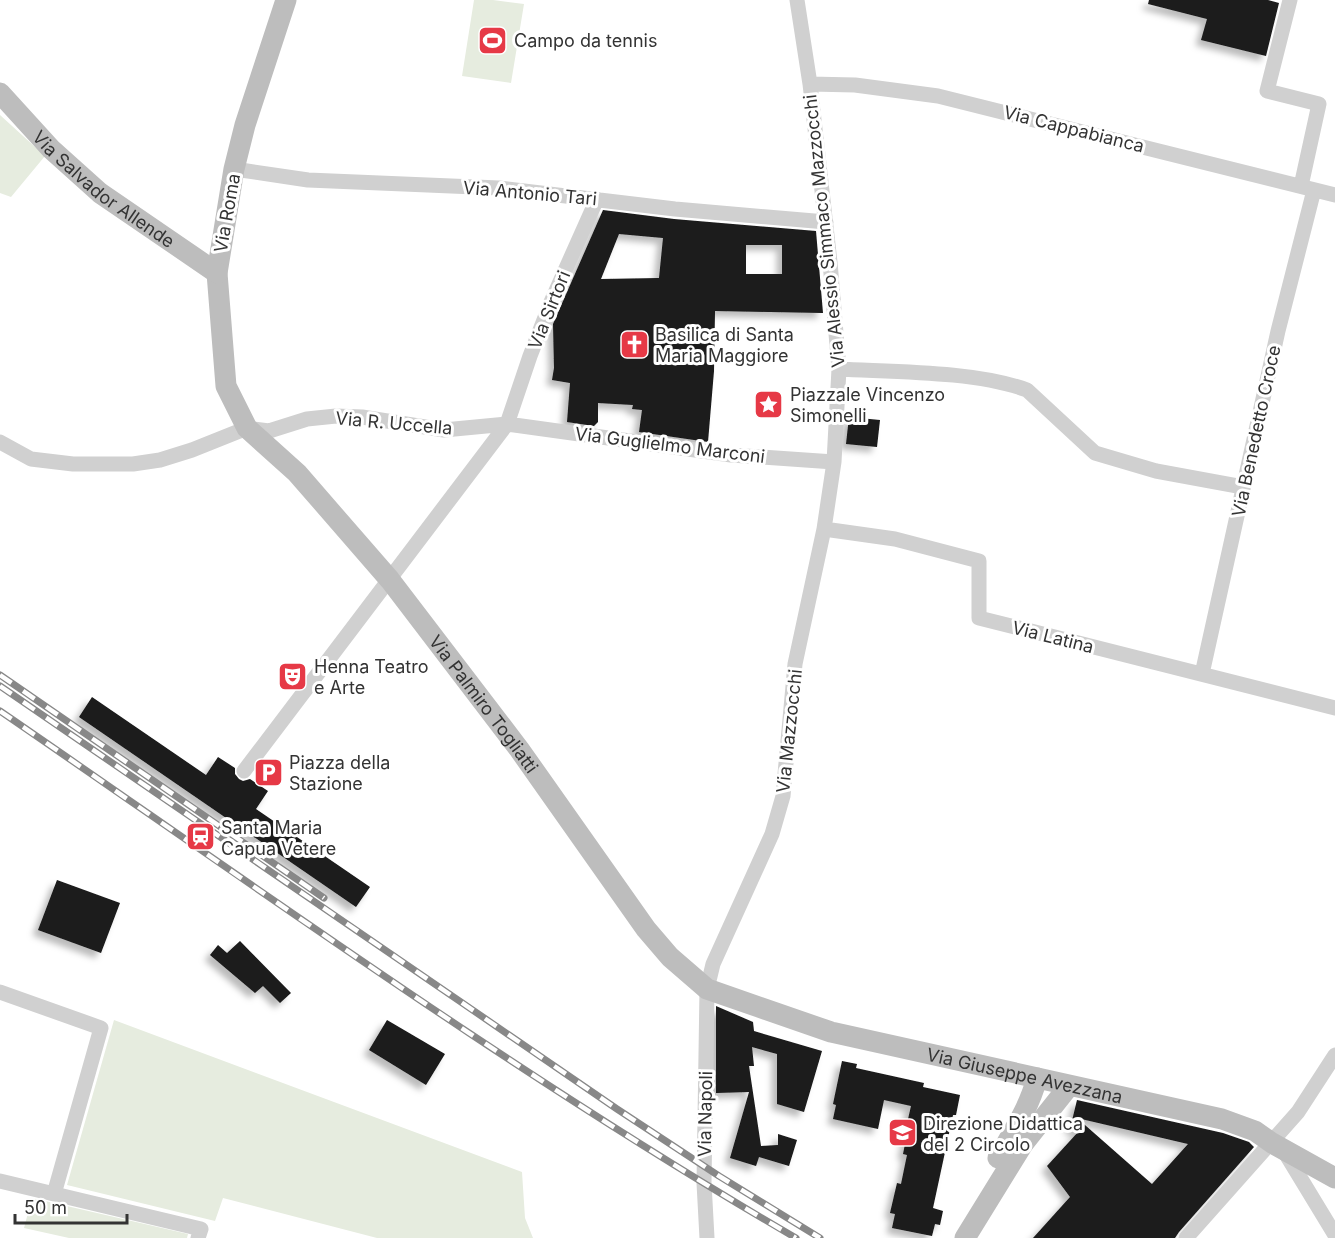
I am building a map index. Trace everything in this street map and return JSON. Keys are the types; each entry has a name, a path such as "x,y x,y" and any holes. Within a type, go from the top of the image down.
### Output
{"street":[{"name":"Via Roma","path":"247,428 226,386 216,273 234,169 245,124 286,0"},
{"name":"Via Alessio Simmaco Mazzocchi","path":"797,0 810,84 826,222 839,369 834,462"},
{"name":"Via Benedetto Croce","path":"1202,674 1278,331 1307,188 1319,104 1267,91 1290,0"},
{"name":"Via Cappabianca","path":"810,84 855,85 938,96 1335,195"},
{"name":"Via Salvador Allende","path":"0,93 51,149 100,193 216,273"},
{"name":"Via Antonio Tari","path":"234,169 308,180 499,188 675,209 826,222"},
{"name":"Via Sirtori","path":"244,771 507,424 550,302 597,199"},
{"path":"839,369 958,376 1014,385 1027,390 1095,453 1156,471 1243,487"},
{"name":"Via R. Uccella","path":"247,428 269,430 307,419 336,416 362,417 444,430 507,424"},
{"name":"Via Guglielmo Marconi","path":"507,424 731,456 834,462"},
{"path":"0,442 31,459 73,464 133,464 160,460 192,450 247,428"},
{"name":"Via Palmiro Togliatti","path":"247,428 297,473 390,580 519,749 646,929 670,957 707,989"},
{"name":"Via Mazzocchi","path":"707,989 713,964 772,834 783,796 795,664 825,529 834,462"},
{"name":"Via Latina","path":"825,529 895,539 979,561 979,618 1335,708"},
{"name":"Via Giuseppe Avezzana","path":"707,989 831,1032 1222,1119 1244,1126 1335,1178"},
{"name":"Via Napoli","path":"707,989 704,1183 708,1238"},
{"path":"0,992 101,1028 54,1194"},
{"path":"1186,1238 1277,1146 1335,1055"},
{"path":"950,1238 1022,1119 1032,1097 1037,1078"},
{"path":"965,1238 1023,1144 1069,1086"},
{"path":"1277,1146 1335,1235"},
{"path":"0,1181 201,1229 198,1238"}],"shaded area":[{"name":"Campo da tennis","path":"474,0 524,4 511,83 462,76"},
{"path":"0,115 45,156 11,197 0,193"},
{"path":"114,1020 522,1172 525,1218 533,1238 377,1238 223,1198 215,1221 67,1185"},
{"path":"32,1198 188,1234 187,1238 69,1238 24,1228"}],"building":[{"path":"1149,0 1268,0 1279,3 1266,56 1201,40 1207,19 1148,4"},
{"path":"603,210 674,219 816,231 823,313 715,311 714,371 708,442 639,432 642,410 632,409 633,405 598,403 598,422 594,426 567,422 570,383 552,380 553,324","holes":["619,234 663,238 659,278 601,279","746,245 782,245 782,274 746,274"]},
{"path":"849,417 880,420 877,447 846,444"},
{"path":"92,697 206,775 218,757 235,768 235,774 239,779 243,781 250,779 268,791 256,809 370,887 356,907 79,717"},
{"path":"57,880 120,903 101,953 38,930"},
{"path":"240,941 291,993 280,1003 263,986 255,993 210,955 218,945 227,953"},
{"path":"716,1006 753,1022 754,1031 822,1051 804,1112 777,1104 777,1054 752,1047 754,1066 749,1066 761,1146 778,1145 778,1134 797,1140 789,1166 759,1157 756,1166 730,1158 749,1092 716,1093"},
{"path":"387,1020 445,1054 426,1085 369,1050"},
{"path":"842,1061 857,1064 856,1068 924,1083 923,1087 960,1095 956,1115 953,1115 933,1208 943,1211 940,1225 935,1224 932,1236 892,1228 895,1214 890,1213 897,1183 901,1184 907,1155 903,1154 911,1106 884,1100 878,1129 833,1119 836,1105 833,1104"},
{"path":"1077,1100 1223,1133 1249,1142 1254,1147 1175,1238 1033,1238 1070,1197 1047,1166 1079,1131 1070,1129","holes":["1077,1118 1188,1144 1152,1184"]}],"railway":[{"path":"0,675 324,898"},
{"path":"0,686 617,1109 719,1176 820,1238"},
{"path":"0,711 294,915 492,1048 694,1177 796,1238"}],"place":[{"name":"Campo da tennis","path":"493,40"},
{"name":"Basilica di Santa Maria Maggiore","path":"634,344"},
{"name":"Piazzale Vincenzo Simonelli","path":"769,404"},
{"name":"Henna Teatro e Arte","path":"293,676"},
{"name":"Piazza della Stazione","path":"268,772"},
{"name":"Santa Maria Capua Vetere","path":"200,837"},
{"name":"Direzione Didattica del 2 Circolo","path":"902,1133"}]}
